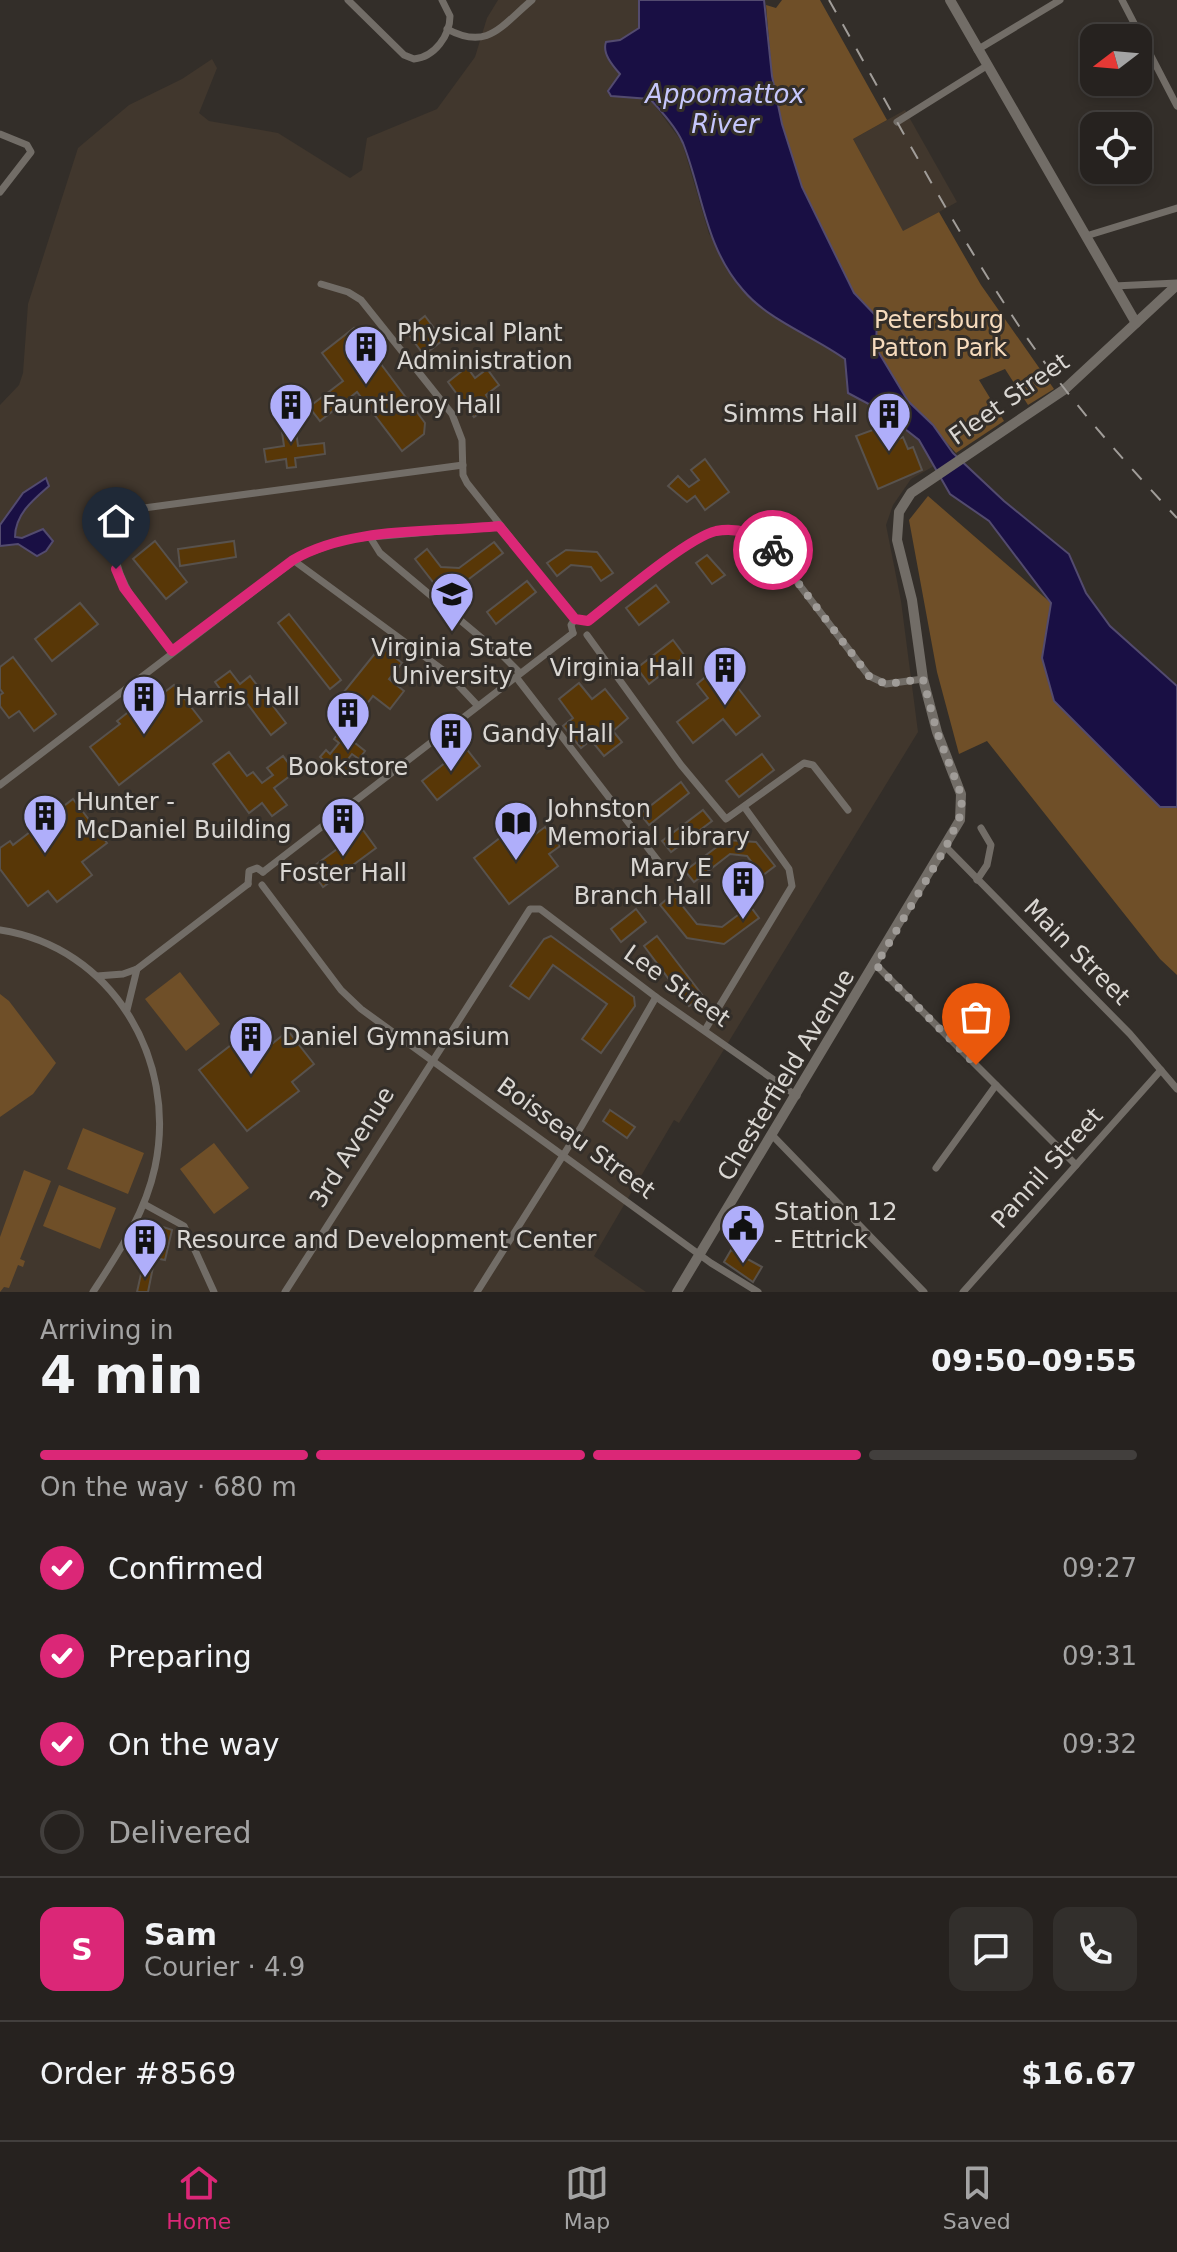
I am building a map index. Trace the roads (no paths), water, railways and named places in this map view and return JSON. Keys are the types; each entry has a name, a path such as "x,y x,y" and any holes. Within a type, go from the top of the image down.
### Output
{"main road":[{"path":"950,0 1136,323"},
{"name":"Fleet Street","path":"932,478 1065,389 1177,284"},
{"name":"Chesterfield Avenue","path":"677,1292 876,965 960,820 963,803 937,732 923,679 912,600 896,532 903,503 932,478"}],"street":[{"path":"348,0 409,58 422,58 433,52 447,29 450,16 442,0"},
{"path":"447,29 468,39 482,39 532,0"},
{"path":"977,50 1060,0"},
{"path":"1122,0 1177,106"},
{"path":"897,122 988,65"},
{"path":"0,134 27,145 31,152 0,192"},
{"path":"1086,236 1177,208"},
{"path":"321,284 361,300 428,380 457,425 467,483 575,619 588,621 697,539 718,531 740,531 762,538 768,544 869,676 886,684 923,679"},
{"path":"1114,286 1177,284"},
{"path":"172,651 124,588 116,569 114,526 126,515 144,508 463,465"},
{"path":"0,785 293,560 330,543 499,526"},
{"path":"370,537 380,553 518,675 665,870"},
{"path":"293,560 447,673 478,706"},
{"path":"575,619 571,625 573,633 578,637 587,635"},
{"path":"587,635 590,628 588,621"},
{"path":"263,872 573,633"},
{"path":"587,635 681,765 726,819 804,763 813,765 848,810"},
{"path":"705,1030 792,886 789,869 745,808"},
{"path":"977,880 987,865 991,845 981,828"},
{"name":"Main Street","path":"946,847 1083,986 1177,1089"},
{"path":"97,976 123,974 137,969 248,884 249,871 257,868 263,872 265,881 262,885 254,887 248,884"},
{"name":"Boisseau Street","path":"262,885 341,990 361,1009 700,1254 758,1292"},
{"name":"Lee Street","path":"536,909 797,1096"},
{"name":"3rd Avenue","path":"285,1292 526,912 536,909"},
{"path":"0,930 46,943 76,959 97,976 127,1010 150,1060 159,1100 158,1152 144,1204 133,1230 93,1292"},
{"path":"876,965 1076,1165"},
{"path":"127,1010 137,969"},
{"path":"477,1292 656,997"},
{"name":"Pannil Street","path":"963,1292 1161,1070"},
{"path":"936,1168 996,1085"},
{"path":"773,1136 924,1292"},
{"path":"144,1204 184,1226 214,1292"}],"water":[{"name":"Appomattox River","path":"639,0 764,0 772,76 782,124 802,187 854,293 877,317 876,348 908,401 933,425 953,453 1004,501 1069,554 1086,593 1110,626 1177,686 1177,807 1160,807 1054,701 1042,658 1051,603 989,521 950,494 919,440 882,411 848,393 845,359 778,319 743,290 720,256 677,131 650,99 611,96 608,91 620,74 607,55 606,42 620,40 639,28"},
{"path":"46,478 49,486 22,514 15,537 22,538 43,529 53,541 46,551 37,556 18,544 0,546 0,525 23,493"}],"railway":[{"path":"829,0 944,205 1019,326 1094,425 1177,518"}],"place":[{"name":"Physical Plant Administration","path":"366,386"},
{"name":"Fauntleroy Hall","path":"291,444"},
{"name":"Simms Hall","path":"889,453"},
{"name":"Virginia State University","path":"452,633"},
{"name":"Virginia Hall","path":"725,707"},
{"name":"Harris Hall","path":"144,736"},
{"name":"Bookstore","path":"348,752"},
{"name":"Gandy Hall","path":"451,773"},
{"name":"Hunter - McDaniel Building","path":"45,855"},
{"name":"Foster Hall","path":"343,858"},
{"name":"Johnston Memorial Library","path":"516,862"},
{"name":"Mary E Branch Hall","path":"743,921"},
{"name":"Daniel Gymnasium","path":"251,1076"},
{"name":"Station 12 - Ettrick","path":"743,1265"},
{"name":"Resource and Development Center","path":"145,1279"}],"park label":[{"name":"Petersburg Patton Park","path":"939,334"}]}
